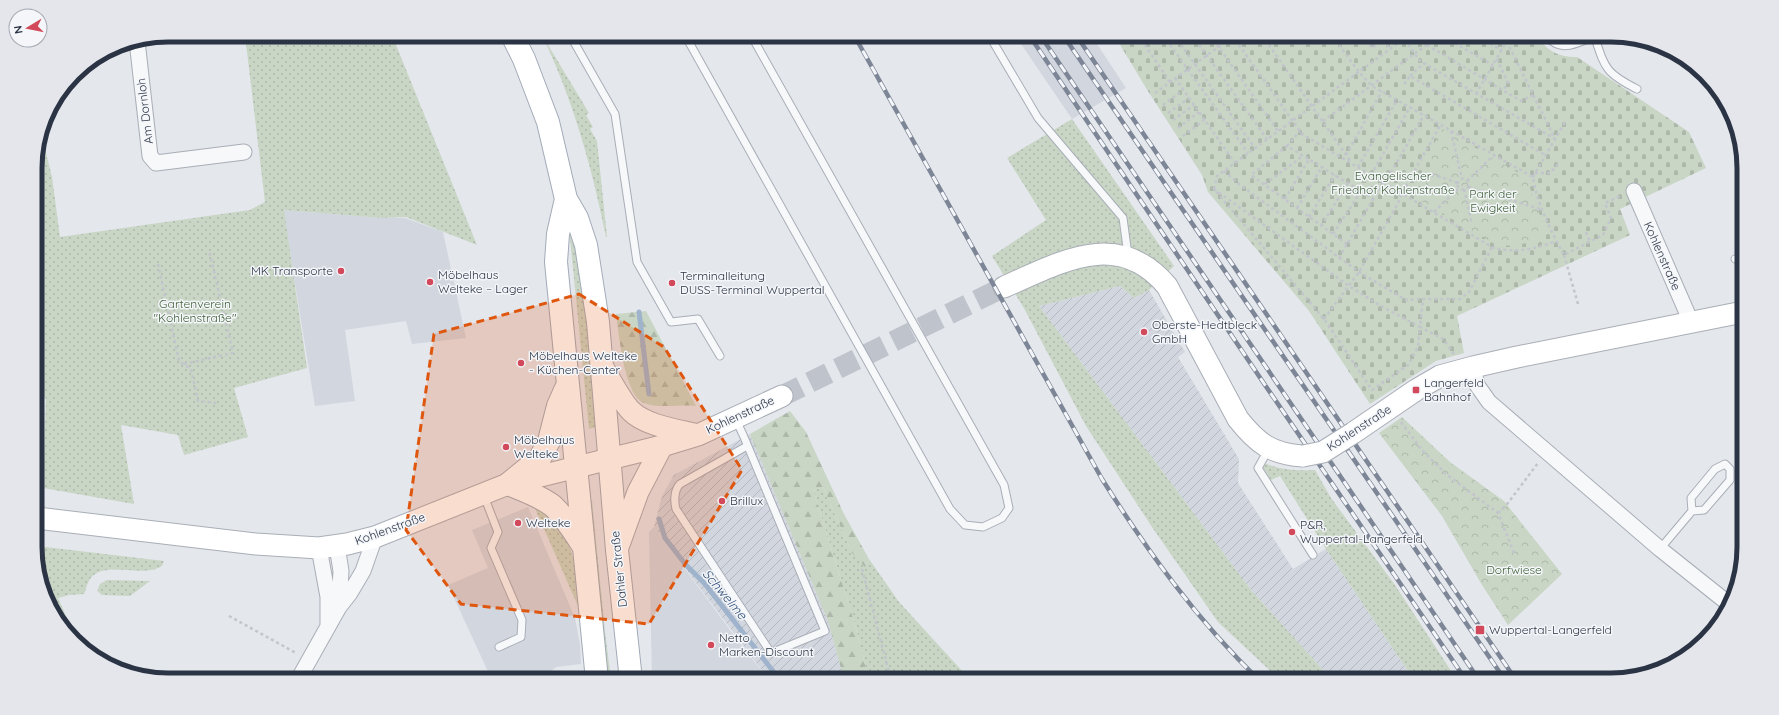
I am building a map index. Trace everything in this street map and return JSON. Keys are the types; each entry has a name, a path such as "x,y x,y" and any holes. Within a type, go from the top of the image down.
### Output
{"main road":[{"path":"516,42 524,59 548,122 566,199 558,234 556,262 596,673"},
{"name":"Dahler Straße","path":"566,199 577,218 586,244 598,322 617,550 630,673"},
{"path":"568,383 558,406 550,441 540,458 508,484 544,500 553,507 571,528 584,547"}],"street":[{"name":"Am Dornloh","path":"138,46 150,156 156,163 244,152"},
{"name":"Kohlenstraße","path":"1634,191 1691,322"},
{"name":"Kohlenstraße","path":"1004,287 1054,265 1085,256 1105,253 1128,257 1150,270 1167,286 1238,419 1253,437 1268,448 1288,455 1303,456 1323,452 1416,390 1440,376 1466,369 1737,313"},
{"name":"Kohlenstraße","path":"601,364 631,411 644,419 661,426 698,435"},
{"path":"1466,369 1489,402 1660,549 1725,601"},
{"name":"Kohlenstraße","path":"42,519 256,544 328,547 375,537 508,484 662,446 698,435 782,396"},
{"path":"617,550 638,492 662,446"},
{"path":"302,673 339,606 350,593 363,571 375,537"},
{"path":"328,547 341,571 339,606"},
{"path":"328,547 328,627"}],"lane":[{"path":"574,42 615,114 637,262 671,322 698,319 720,356"},
{"path":"689,42 950,509 965,525 983,527 1002,518 1009,508 1004,485 755,42"},
{"path":"993,42 1038,118 1123,218 1128,257"},
{"path":"1596,42 1602,60 1608,70 1617,79 1637,89"},
{"path":"735,418 747,446 825,631 771,653 676,509 674,501 677,487 680,484 747,446"},
{"path":"1268,448 1258,468 1313,555"},
{"path":"1660,549 1692,512 1704,510 1730,480 1730,469 1725,464 1715,468 1691,498 1692,512"},
{"path":"483,494 498,532 491,548 522,620 521,637 499,647"}],"path":[{"path":"1143,42 1170,82"},
{"path":"1167,42 1248,153"},
{"path":"1179,42 1255,148"},
{"path":"1197,42 1267,139"},
{"path":"1216,42 1278,131"},
{"path":"1155,93 1225,42"},
{"path":"1237,42 1302,134 1492,247 1504,251 1530,249 1556,241"},
{"path":"1267,42 1313,105 1353,164"},
{"path":"1337,42 1359,72 1372,86 1533,177"},
{"path":"1367,42 1372,48 1380,42"},
{"path":"1385,42 1390,49"},
{"path":"1214,189 1217,176 1400,42"},
{"path":"1406,42 1420,61 1555,139"},
{"path":"1323,121 1430,42"},
{"path":"1452,42 1493,65"},
{"path":"1487,42 1502,50"},
{"path":"1476,94 1507,42"},
{"path":"1507,42 1555,139"},
{"path":"1426,45 1521,101 1533,95"},
{"path":"1497,59 1508,83 1503,91"},
{"path":"1404,84 1424,63"},
{"path":"1410,76 1545,156"},
{"path":"1175,78 1234,163"},
{"path":"1162,106 1183,90"},
{"path":"1346,155 1382,91"},
{"path":"1168,113 1189,98"},
{"path":"1358,167 1397,100"},
{"path":"1173,120 1194,105"},
{"path":"1371,175 1410,107"},
{"path":"1178,128 1199,112"},
{"path":"1339,258 1424,115"},
{"path":"1183,136 1204,120"},
{"path":"1565,122 1533,177 1534,186 1556,241 1564,255 1578,304"},
{"path":"1324,319 1359,272 1441,124"},
{"path":"1451,130 1462,179"},
{"path":"1300,131 1287,146 1251,175 1347,244"},
{"path":"1287,146 1374,199"},
{"path":"1264,184 1299,159 1302,155"},
{"path":"1467,181 1494,155"},
{"path":"1285,199 1309,160"},
{"path":"1535,173 1550,172 1559,163"},
{"path":"1297,208 1322,167"},
{"path":"1224,171 1239,184 1339,258 1359,272 1406,300 1460,299 1465,296 1469,292 1492,247"},
{"path":"1432,174 1458,183"},
{"path":"1309,217 1335,175"},
{"path":"1462,179 1465,178 1467,181"},
{"path":"1459,188 1457,185 1458,180 1462,179"},
{"path":"1467,181 1469,183 1468,186"},
{"path":"1322,226 1348,183"},
{"path":"1468,186 1543,208"},
{"path":"1459,188 1460,190 1468,186"},
{"path":"1434,212 1459,188"},
{"path":"1214,189 1379,306 1443,339 1466,369"},
{"path":"1214,189 1324,319 1372,390 1408,365 1418,347 1422,299"},
{"path":"1464,189 1472,224"},
{"path":"1333,234 1361,191"},
{"path":"1564,255 1603,235 1611,218 1605,203 1634,191"},
{"path":"1543,208 1547,205"},
{"path":"1586,232 1590,242"},
{"path":"184,364 233,353 209,250"},
{"path":"158,264 180,361 191,369 198,401 217,403"},
{"path":"1386,410 1392,418 1399,420 1421,449 1446,474 1498,513 1514,553"},
{"path":"1498,513 1508,503 1547,452"},
{"path":"862,568 889,673"},
{"path":"229,616 309,660"}],"highlighted area":[{"path":"579,294 664,347 742,470 649,624 461,604 406,530 434,334"}],"shaded area":[{"path":"1020,42 1096,42 1126,88 1072,119"},
{"path":"283,210 382,218 405,218 443,232 466,338 412,344 406,321 345,330 355,401 315,406"},
{"path":"1120,286 1134,298 1149,290 1185,352 1178,357 1239,459 1238,483 1293,569 1326,549 1409,673 1326,673 1251,590 1039,306"},
{"path":"750,434 828,621 842,673 764,673 654,527 662,496 674,475"},
{"path":"528,507 575,618 580,645 581,664 556,667 549,673 489,673 448,585 488,568 472,530"},
{"path":"654,527 763,673 652,673 649,532"}],"green space":[{"name":"Gartenverein \"Kohlenstraße\"","path":"246,42 395,42 477,245 406,217 382,218 284,210 307,368 234,388 248,437 184,455 178,435 121,425 134,504 43,488 46,399 42,395 42,160 44,145 52,177 60,237 250,210 265,202"},
{"path":"545,42 589,113 586,115 593,127 590,129 597,141 607,237 588,159 572,109"},
{"name":"Evangelischer Friedhof Kohlenstraße","path":"1118,42 1542,42 1553,52 1564,56 1577,57 1689,132 1706,168 1620,209 1630,235 1457,316 1464,353 1436,361 1370,404 1309,311 1208,192 1202,175"},
{"path":"1072,119 1174,266 1149,290 1134,298 1120,286 1039,306 1251,590 1326,673 1273,673 1218,622 1152,527 1086,426 1025,310 992,256 1046,220 1007,158"},
{"name":"Park der Ewigkeit","path":"1443,129 1529,179 1530,188 1546,232 1541,240 1511,246 1493,243 1418,199 1435,165 1425,159"},
{"path":"568,218 580,259 599,426 589,429"},
{"path":"646,311 696,406 650,405 637,398 632,389 627,377 621,349 616,314"},
{"path":"790,411 806,432 844,514 869,559 865,567 852,553 823,487 813,490 854,621 867,673 842,673 828,621 750,434"},
{"name":"Dorfwiese","path":"1402,417 1450,462 1504,501 1562,574 1508,625 1482,585 1442,516 1379,433"},
{"path":"1264,463 1289,470 1315,470 1331,498 1395,585 1452,673 1409,673 1326,549 1280,476 1271,480 1262,466"},
{"path":"823,487 852,553 865,566 869,559 899,602 964,673 867,673 854,621 813,490"},
{"path":"592,500 610,673 605,673 588,501"},
{"path":"536,502 561,530 570,546 579,588 581,607 578,606 533,504"},
{"path":"42,547 164,561 162,566 144,571 105,570 97,573 88,582 84,594 69,595 58,598 67,618 66,621 55,603 49,587 44,571"},
{"path":"107,580 150,581 130,596 102,595 97,591 100,584"}],"waterway":[{"name":"Schwelme","path":"639,312 649,394"},
{"name":"Schwelme","path":"659,519 665,538 685,564 705,584 775,673"}],"tunnel":[{"path":"782,396 1004,287"}],"railway":[{"path":"858,42 1102,479 1137,533 1174,584 1215,634 1252,673"},
{"path":"1034,42 1461,673"},
{"path":"1045,42 1474,673"},
{"path":"1068,42 1500,673"},
{"path":"1081,42 1511,673"}],"place":[{"name":"MK Transporte","path":"341,271"},
{"name":"Möbelhaus Welteke – Lager","path":"430,282"},
{"name":"Terminalleitung DUSS-Terminal Wuppertal","path":"672,283"},
{"name":"Oberste-Hedtbleck GmbH","path":"1144,332"},
{"name":"Möbelhaus Welteke - Küchen-Center","path":"521,363"},
{"name":"Langerfeld Bahnhof","path":"1416,390"},
{"name":"Möbelhaus Welteke","path":"506,447"},
{"name":"Brillux","path":"722,501"},
{"name":"Welteke","path":"518,523"},
{"name":"P&R, Wuppertal-Langerfeld","path":"1292,532"},
{"name":"Wuppertal-Langerfeld","path":"1480,630"},
{"name":"Netto Marken-Discount","path":"711,645"}]}
